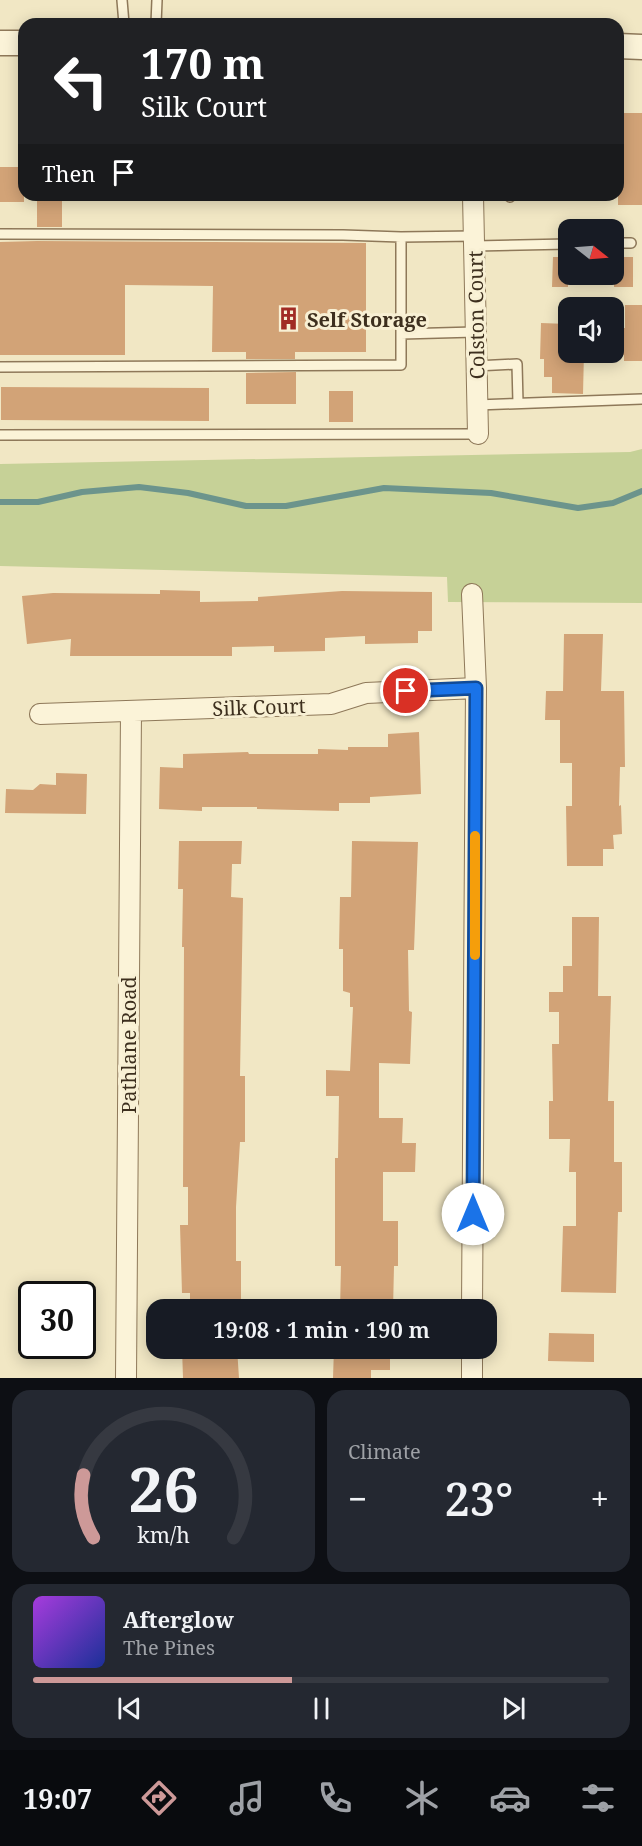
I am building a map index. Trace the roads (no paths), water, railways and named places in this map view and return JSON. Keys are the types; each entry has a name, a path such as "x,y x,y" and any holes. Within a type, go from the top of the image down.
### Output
{"street":[{"path":"0,43 18,43"},
{"path":"624,46 642,47"},
{"name":"Colston Court","path":"473,201 478,434"},
{"path":"472,594 476,688 472,1299"},
{"name":"Silk Court","path":"40,714 331,704 366,693 476,688"},
{"name":"Pathlane Road","path":"126,1378 130,711"},
{"path":"472,1359 472,1378"}],"lane":[{"path":"122,0 124,18"},
{"path":"156,18 157,0"},
{"path":"0,234 343,235 558,244"},
{"path":"0,367 402,365 401,237"},
{"path":"624,243 631,243"},
{"path":"401,334 475,332"},
{"path":"476,366 517,364 518,403"},
{"path":"477,405 642,399"},
{"path":"0,435 478,434"}],"waterway":[{"path":"0,502 38,502 82,492 139,487 188,493 246,506 286,506 384,488 491,493 578,508 613,503 642,491"}],"place":[{"name":"Self Storage","path":"289,319"}]}
